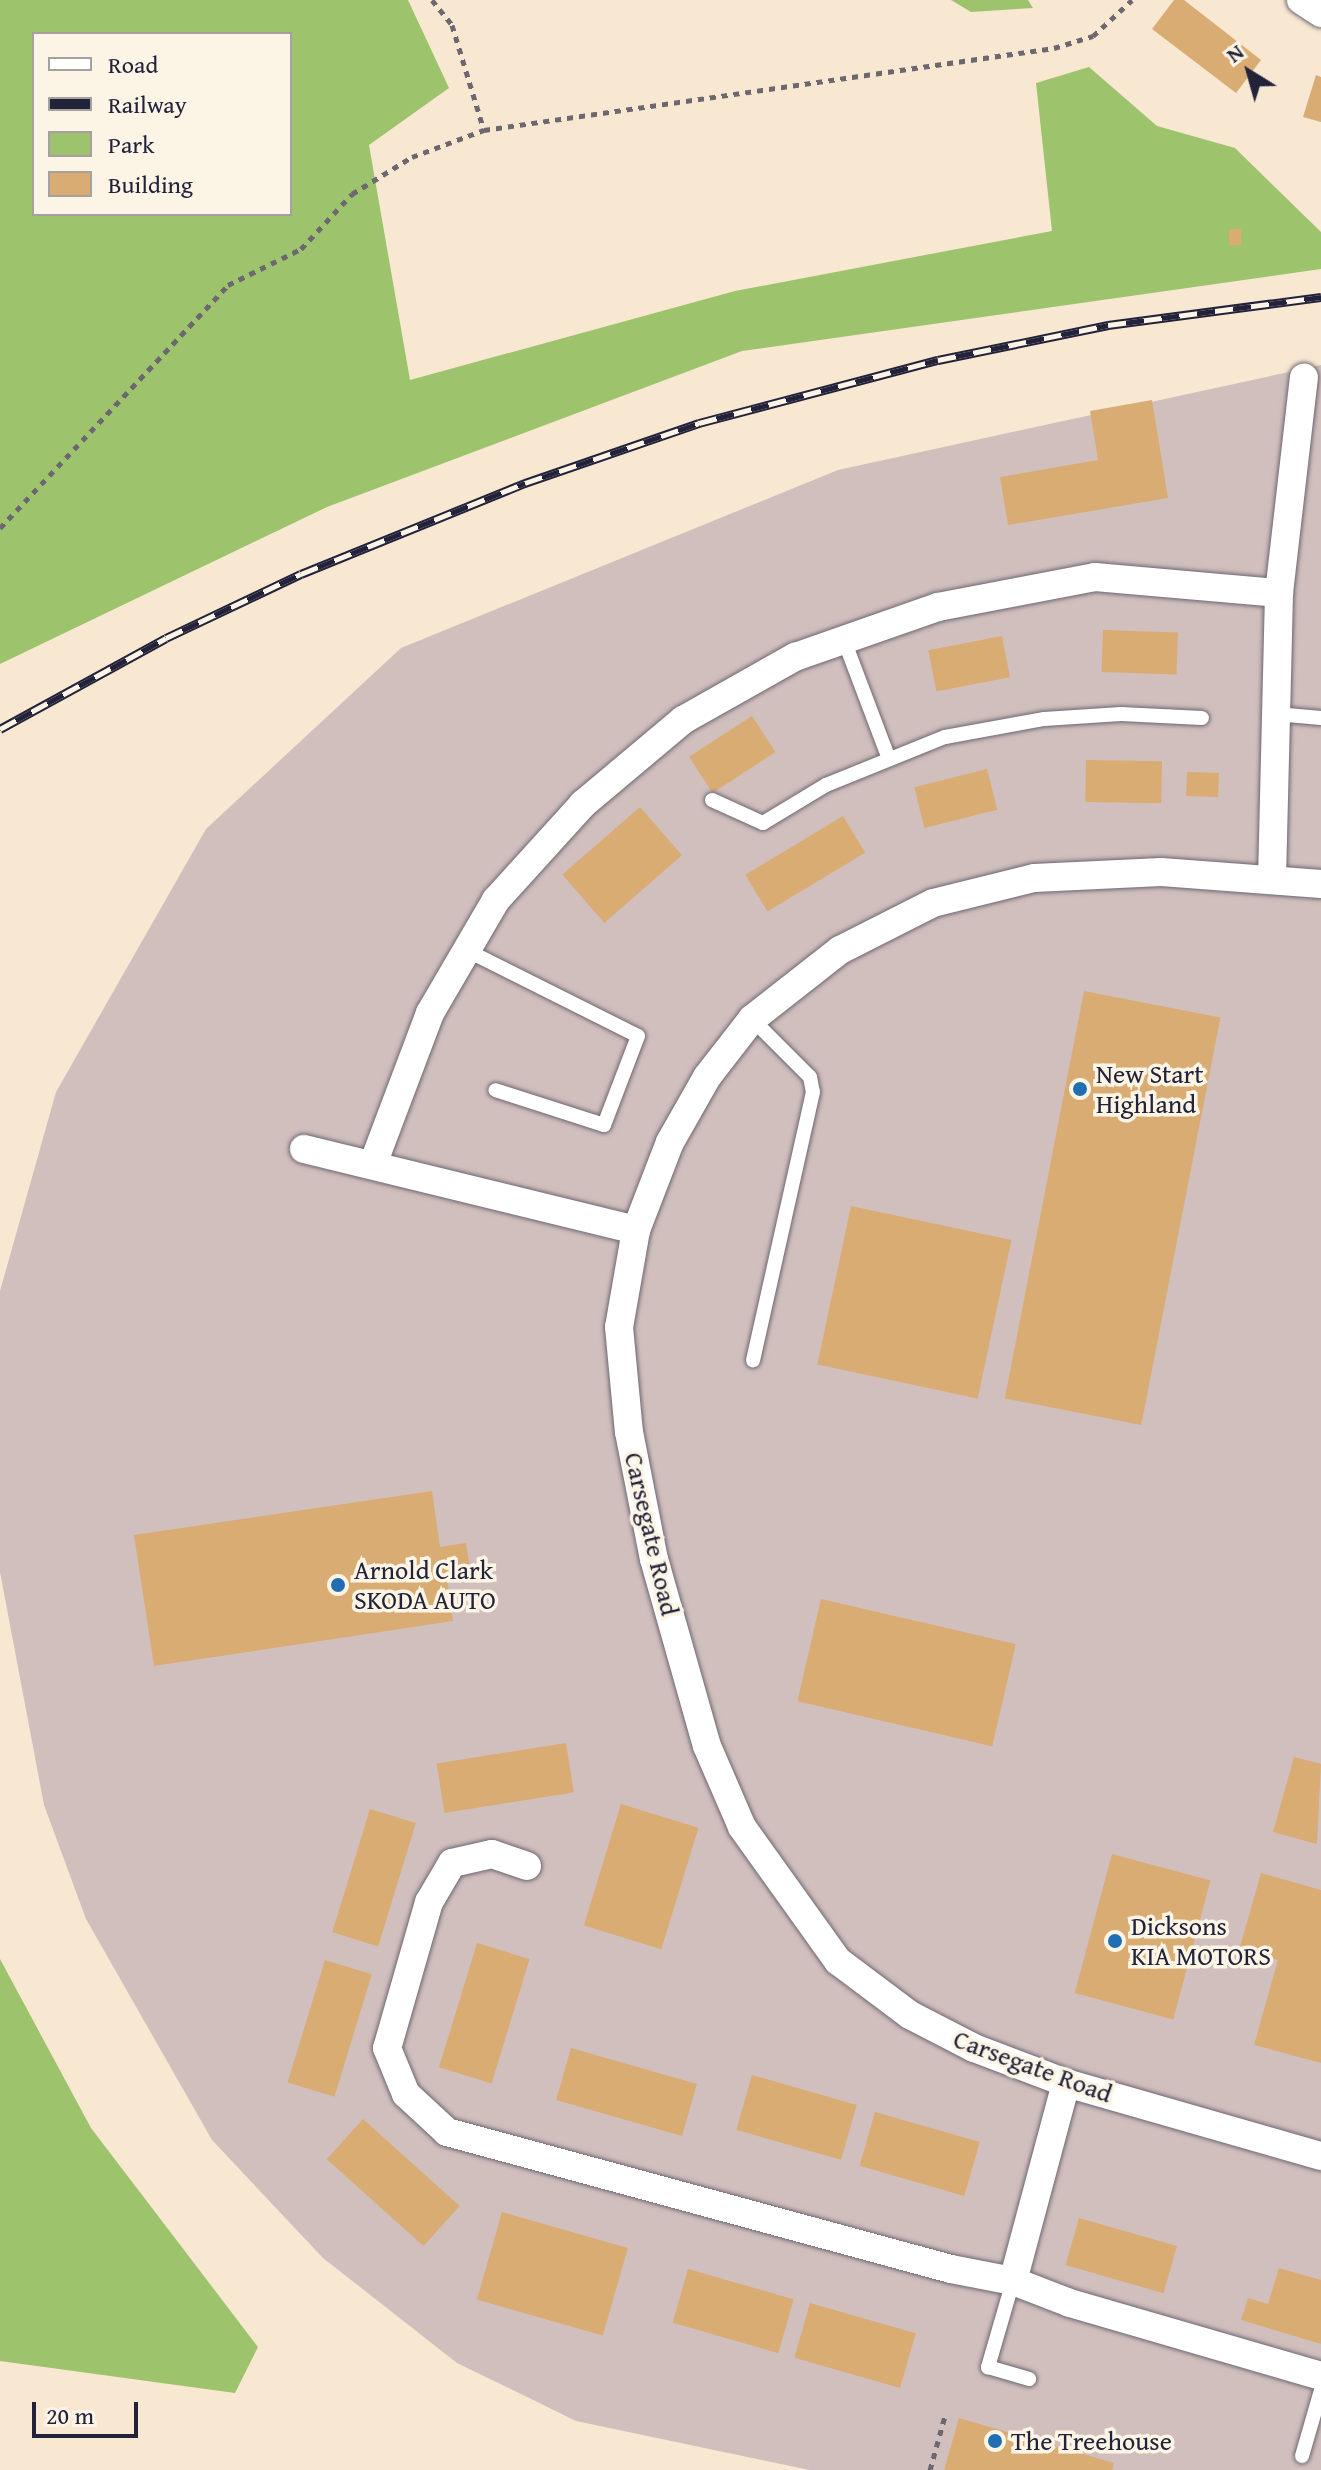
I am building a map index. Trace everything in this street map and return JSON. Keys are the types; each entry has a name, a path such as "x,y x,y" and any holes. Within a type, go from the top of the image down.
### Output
{"street":[{"path":"1301,0 1321,13"},
{"path":"1272,880 1279,593 1304,377"},
{"path":"373,1164 430,1013 496,900 583,804 683,720 795,657 938,607 1095,577 1279,593"},
{"name":"Carsegate Road","path":"1321,884 1161,872 1034,878 933,903 840,950 752,1019 707,1077 670,1142 636,1230 619,1327 629,1432 654,1559 707,1746 742,1827 838,1961 910,2015 974,2048 1066,2083 1321,2156"},
{"path":"304,1149 636,1230"},
{"path":"527,1866 492,1854 452,1863 429,1902 387,2048 406,2094 447,2132 951,2269 1013,2281 1070,2303 1321,2376"},
{"path":"1013,2281 1066,2083"}],"lane":[{"path":"844,640 889,759"},
{"path":"712,800 763,823 826,785 945,737 1044,719 1121,714 1202,718"},
{"path":"1276,714 1321,718"},
{"path":"466,950 638,1036 604,1125 495,1090"},
{"path":"752,1019 810,1077 813,1092 753,1360"},
{"path":"1013,2281 988,2367 1029,2379"},
{"path":"1302,2456 1321,2390"}],"path":[{"path":"432,0 452,25 484,130"},
{"path":"0,528 228,285 301,249 364,186 412,157 484,130 1054,48 1093,36 1132,0"},
{"path":"930,2470 945,2416"}],"shaded area":[{"path":"1321,365 1321,2470 809,2470 576,2421 457,2363 323,2258 212,2140 86,1919 44,1805 0,1572 0,1291 56,1092 206,829 401,648 838,470"}],"green space":[{"path":"0,0 408,0 449,88 369,145 410,380 735,291 1052,231 1036,83 1089,67 1157,126 1235,148 1321,232 1321,269 742,351 327,507 0,664"},
{"path":"951,0 1028,0 1033,8 971,12"},
{"path":"0,1959 91,2128 258,2347 235,2393 0,2361"}],"building":[{"path":"1174,0 1184,0 1261,60 1236,93 1152,29"},
{"path":"1316,75 1321,77 1321,122 1303,117"},
{"path":"1229,229 1241,229 1241,245 1229,245"},
{"path":"1152,400 1168,498 1008,525 1000,477 1098,460 1090,411"},
{"path":"1103,630 1178,633 1176,675 1102,672"},
{"path":"1002,636 1010,677 936,692 928,650"},
{"path":"752,716 775,752 713,793 689,757"},
{"path":"1086,760 1162,761 1161,803 1085,802"},
{"path":"987,769 997,810 924,828 914,787"},
{"path":"1187,772 1219,773 1218,797 1186,796"},
{"path":"640,807 682,855 604,923 562,875"},
{"path":"843,816 865,853 767,912 745,875"},
{"path":"1084,991 1220,1018 1141,1425 1005,1398"},
{"path":"851,1206 1011,1240 978,1399 817,1364"},
{"path":"432,1491 440,1547 466,1543 470,1569 446,1572 453,1621 154,1666 134,1535"},
{"path":"821,1599 1016,1644 992,1746 797,1701"},
{"path":"566,1743 574,1792 444,1813 437,1763"},
{"path":"1294,1757 1321,1764 1317,1844 1273,1832"},
{"path":"621,1804 698,1828 661,1949 584,1925"},
{"path":"370,1809 416,1823 378,1946 332,1932"},
{"path":"1112,1854 1211,1880 1173,2019 1075,1993"},
{"path":"1261,1873 1321,1890 1321,2063 1254,2045 1278,1960 1239,1950"},
{"path":"477,1943 530,1959 492,2083 439,2067"},
{"path":"325,1960 372,1974 334,2097 288,2082"},
{"path":"571,2048 697,2084 682,2136 556,2100"},
{"path":"752,2075 857,2105 841,2160 736,2130"},
{"path":"875,2112 980,2142 964,2196 860,2166"},
{"path":"363,2119 460,2206 423,2246 327,2159"},
{"path":"502,2212 628,2248 603,2336 477,2299"},
{"path":"1079,2218 1177,2246 1164,2293 1065,2265"},
{"path":"1279,2268 1321,2280 1321,2344 1241,2320 1248,2298 1268,2304"},
{"path":"688,2269 794,2299 778,2353 673,2323"},
{"path":"810,2303 916,2333 900,2388 794,2358"},
{"name":"The Treehouse","path":"959,2418 1114,2463 1112,2470 944,2470"}],"railway":[{"path":"0,729 166,638 301,574 525,483 699,423 938,360 1108,325 1321,297"}],"place":[{"name":"New Start Highland","path":"1080,1089"},
{"name":"Arnold Clark SKODA AUTO","path":"338,1585"},
{"name":"Dicksons KIA MOTORS","path":"1115,1941"},
{"name":"The Treehouse","path":"995,2441"}]}
